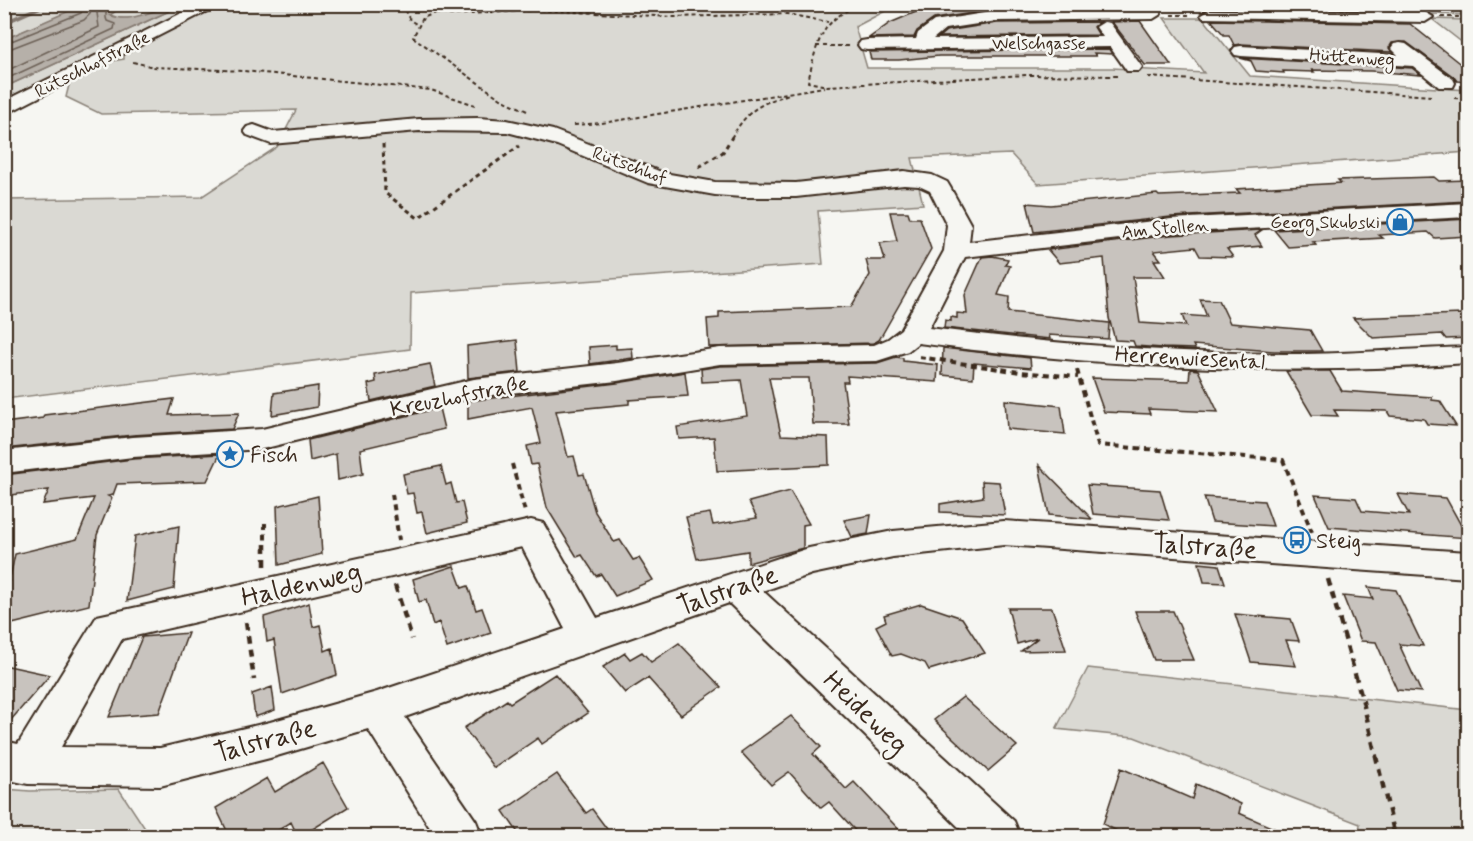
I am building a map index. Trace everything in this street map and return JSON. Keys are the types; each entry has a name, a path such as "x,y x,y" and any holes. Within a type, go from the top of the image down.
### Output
{"street":[{"name":"Rütschhofstraße","path":"4,109 213,4"},
{"name":"Hüttenweg","path":"1347,4 1416,61 1445,90"},
{"name":"Welschgasse","path":"925,44 924,37 932,29 953,22 997,16 1096,14 1151,9"},
{"name":"Welschgasse","path":"1096,14 1137,72"},
{"name":"Hüttenweg","path":"1209,15 1425,17"},
{"name":"Hüttenweg","path":"1256,15 1289,53"},
{"name":"Welschgasse","path":"953,22 964,43"},
{"name":"Welschgasse","path":"867,45 1114,42"},
{"name":"Hüttenweg","path":"1241,51 1416,61"},
{"name":"Rütschhof","path":"254,131 271,138 445,124 506,126 534,122 657,178 728,191 783,192 904,178 924,180 939,187 956,217 959,225 956,251"},
{"name":"Am Stollen","path":"956,251 1171,226 1468,210"},
{"path":"912,334 956,251"},
{"name":"Kreuzhofstraße","path":"4,462 133,447 262,439 474,388 617,372 720,356 877,353 898,345 912,334"},
{"name":"Herrenwiesental","path":"912,334 1007,347 1281,362 1468,355"},
{"path":"531,532 588,637"},
{"name":"Haldenweg","path":"16,763 110,627 531,532"},
{"name":"Talstraße","path":"16,763 160,767 270,740 377,709 809,561 893,544 1004,533 1323,564 1468,565"},
{"name":"Heideweg","path":"735,587 998,837"},
{"path":"377,709 460,837"}],"path":[{"path":"401,4 410,20 419,26"},
{"path":"385,128 383,165 385,193 418,218 508,156 534,122 413,37 423,18 455,4"},
{"path":"693,185 699,166 723,152 744,117 762,103 801,90 808,82 816,46 825,26 846,9 861,4"},
{"path":"1151,9 1209,15"},
{"path":"435,13 451,15 538,10 674,16 787,14 829,22"},
{"path":"1425,17 1468,17"},
{"path":"816,46 867,45"},
{"path":"106,57 154,67 244,71 431,90 479,107"},
{"path":"1137,72 1433,96"},
{"path":"567,125 602,123 827,86 1026,75 1117,76"},
{"path":"808,82 827,86"},
{"path":"1445,90 1468,99"},
{"path":"877,353 975,364 1020,372 1078,374 1098,445 1283,460 1323,564 1363,702 1395,837"},
{"path":"512,464 531,532"},
{"path":"392,494 395,563 412,639"},
{"path":"254,681 254,595 266,523"}],"shaded area":[{"path":"4,5 85,5 5,39"},
{"path":"124,5 170,5 132,18 109,16"},
{"path":"182,5 207,5 5,105 5,87"},
{"path":"221,5 911,5 889,9 855,27 867,68 1112,68 1204,73 1164,18 1203,18 1250,76 1468,90 1468,152 1038,184 1011,154 912,158 923,204 818,211 823,264 411,293 410,349 5,399 5,200 201,197 277,147 296,110 101,114 66,97 70,81 104,62 124,59 124,52"},
{"path":"1418,5 1456,5 1468,15 1431,14"},
{"path":"1432,19 1468,20 1468,47"},
{"path":"1088,668 1468,710 1468,836 1359,836 1360,824 1134,737 1056,729"},
{"path":"5,789 30,791 119,789 150,836 5,836"}],"water":[{"path":"85,4 124,5 110,15 119,18 128,18 182,5 5,87 5,39"}],"building":[{"path":"960,4 1128,5 1130,7 997,9 934,19 917,31 914,37 869,38 890,23 916,12 964,7"},
{"path":"1235,4 1406,4 1413,10 1209,8 1204,11 1201,7 1231,8"},
{"path":"1211,20 1410,24 1468,70 1468,82 1457,81 1406,42 1392,43 1389,48 1392,52 1234,45 1229,35 1224,35"},
{"path":"1140,21 1171,65 1145,65 1112,22"},
{"path":"1100,22 1094,27 1099,35 939,37 946,31 997,23"},
{"path":"1109,49 1112,54 1094,53 1096,56 939,56 899,60 871,60 869,52"},
{"path":"1240,58 1412,68 1421,75 1371,71 1312,70 1314,72 1283,71 1284,73 1256,71 1251,61"},
{"path":"1434,177 1439,181 1468,180 1468,201 1171,217 1034,232 1027,203 1051,205 1157,194 1159,196 1240,193 1236,189 1341,183 1338,180"},
{"path":"890,212 908,212 910,218 920,218 931,249 879,340 874,343 709,347 707,319 719,318 719,312 851,307 870,275 866,260 885,260 880,243 897,241"},
{"path":"1468,219 1468,236 1435,238 1428,232 1379,235 1383,238 1313,242 1316,245 1288,247 1274,230"},
{"path":"1262,230 1255,235 1262,246 1227,249 1233,257 1200,256 1195,247 1154,251 1161,260 1154,260 1165,277 1133,277 1140,323 1186,326 1182,315 1207,317 1200,299 1219,300 1230,323 1310,330 1322,351 1274,351 1193,345 1195,349 1163,348 1135,346 1133,341 1115,340 1109,318 1104,258 1059,263 1048,250 1171,235"},
{"path":"982,257 1008,259 1005,265 1010,266 998,295 1009,297 1008,312 1109,323 1108,339 1049,335 1050,339 944,328 945,320 951,321 951,317 957,318 957,313 967,314 965,295"},
{"path":"1462,314 1468,320 1468,338 1446,339 1442,334 1373,338 1353,318"},
{"path":"517,340 520,372 468,378 467,346"},
{"path":"616,345 616,349 632,348 633,358 590,364 589,347"},
{"path":"943,348 1030,358 1031,368 974,363 973,378 942,375"},
{"path":"896,357 903,358 903,361 938,365 937,382 847,376 848,382 843,382 849,424 813,424 809,378 769,378 781,435 828,437 829,465 717,471 714,437 679,439 677,427 747,416 741,380 702,382 701,369 720,366 877,363"},
{"path":"430,364 435,386 371,401 368,384 376,382 375,375"},
{"path":"1190,369 1198,370 1218,412 1148,409 1150,414 1104,412 1092,378 1189,381"},
{"path":"1286,371 1330,371 1342,391 1432,397 1432,400 1440,401 1456,426 1427,424 1424,419 1390,416 1387,411 1334,410 1338,416 1312,415"},
{"path":"685,372 688,396 629,400 629,404 556,411 568,457 574,456 579,475 584,474 595,512 614,542 620,540 633,560 639,558 653,580 615,596 601,574 596,576 582,555 577,557 547,508 537,464 531,465 527,446 541,443 532,407 468,419 468,401 617,383"},
{"path":"318,386 317,407 272,415 274,393"},
{"path":"174,399 169,415 239,413 232,429 133,435 4,449 4,423 43,418 44,415"},
{"path":"1005,400 1061,406 1065,434 1007,429"},
{"path":"439,408 444,429 360,449 363,474 338,480 336,454 310,461 308,440"},
{"path":"220,454 207,481 117,484 113,495 108,496 112,498 97,535 89,605 4,626 4,606 15,554 77,539 94,498 43,504 49,490 4,496 4,475 133,459"},
{"path":"1039,465 1092,519 1049,515"},
{"path":"441,466 446,485 451,483 456,503 462,502 467,523 427,533 422,512 417,513 413,493 407,494 403,474"},
{"path":"982,481 999,482 1005,515 940,512 940,504 983,497"},
{"path":"1087,485 1160,490 1169,520 1093,514"},
{"path":"790,491 809,524 803,525 803,548 748,563 748,551 697,559 686,517 710,513 713,525 757,518 749,502"},
{"path":"1398,494 1446,498 1468,538 1329,527 1315,495 1356,498 1362,511 1409,515"},
{"path":"318,496 322,554 279,565 277,506"},
{"path":"1204,497 1264,501 1273,526 1212,522"},
{"path":"871,515 868,534 852,537 844,520"},
{"path":"179,526 174,589 127,601 135,536"},
{"path":"1199,563 1219,565 1225,583 1204,582"},
{"path":"454,566 462,588 468,586 476,610 482,608 491,633 447,648 439,622 433,625 426,600 419,602 413,579"},
{"path":"1368,587 1396,590 1423,646 1399,644 1421,692 1397,690 1376,642 1361,641 1343,596 1373,599"},
{"path":"309,603 313,627 320,625 325,651 332,648 337,675 282,694 274,640 267,642 264,617"},
{"path":"921,604 962,618 985,653 929,670 925,663 901,654 892,656 876,626 886,621 884,615"},
{"path":"1008,608 1052,608 1066,650 1021,651 1038,638 1017,644"},
{"path":"1135,611 1173,611 1194,660 1154,660"},
{"path":"1235,614 1291,619 1299,641 1286,640 1296,666 1251,662"},
{"path":"188,633 159,713 109,717 142,637"},
{"path":"679,643 721,687 681,715 648,678 625,693 603,667 625,653 630,659 642,652 651,662"},
{"path":"4,665 50,675 4,728"},
{"path":"555,674 588,713 542,744 538,738 494,768 464,728 507,700 510,703"},
{"path":"272,687 275,710 255,717 252,694"},
{"path":"963,697 1017,746 988,771 934,720"},
{"path":"791,716 821,747 813,754 846,789 854,782 906,837 861,837 829,802 821,808 789,772 771,785 741,752"},
{"path":"323,763 348,807 300,837 291,822 268,837 230,837 216,808 267,778 275,792"},
{"path":"1121,768 1192,799 1196,784 1241,804 1239,813 1294,837 1129,837 1103,824"},
{"path":"557,774 586,813 592,809 613,837 521,837 503,811"}],"waterway":[{"path":"4,23 47,4"}],"place":[{"name":"Georg Skubski","path":"1400,222"},
{"name":"Fisch","path":"230,454"},
{"name":"Steig","path":"1297,540"}]}
